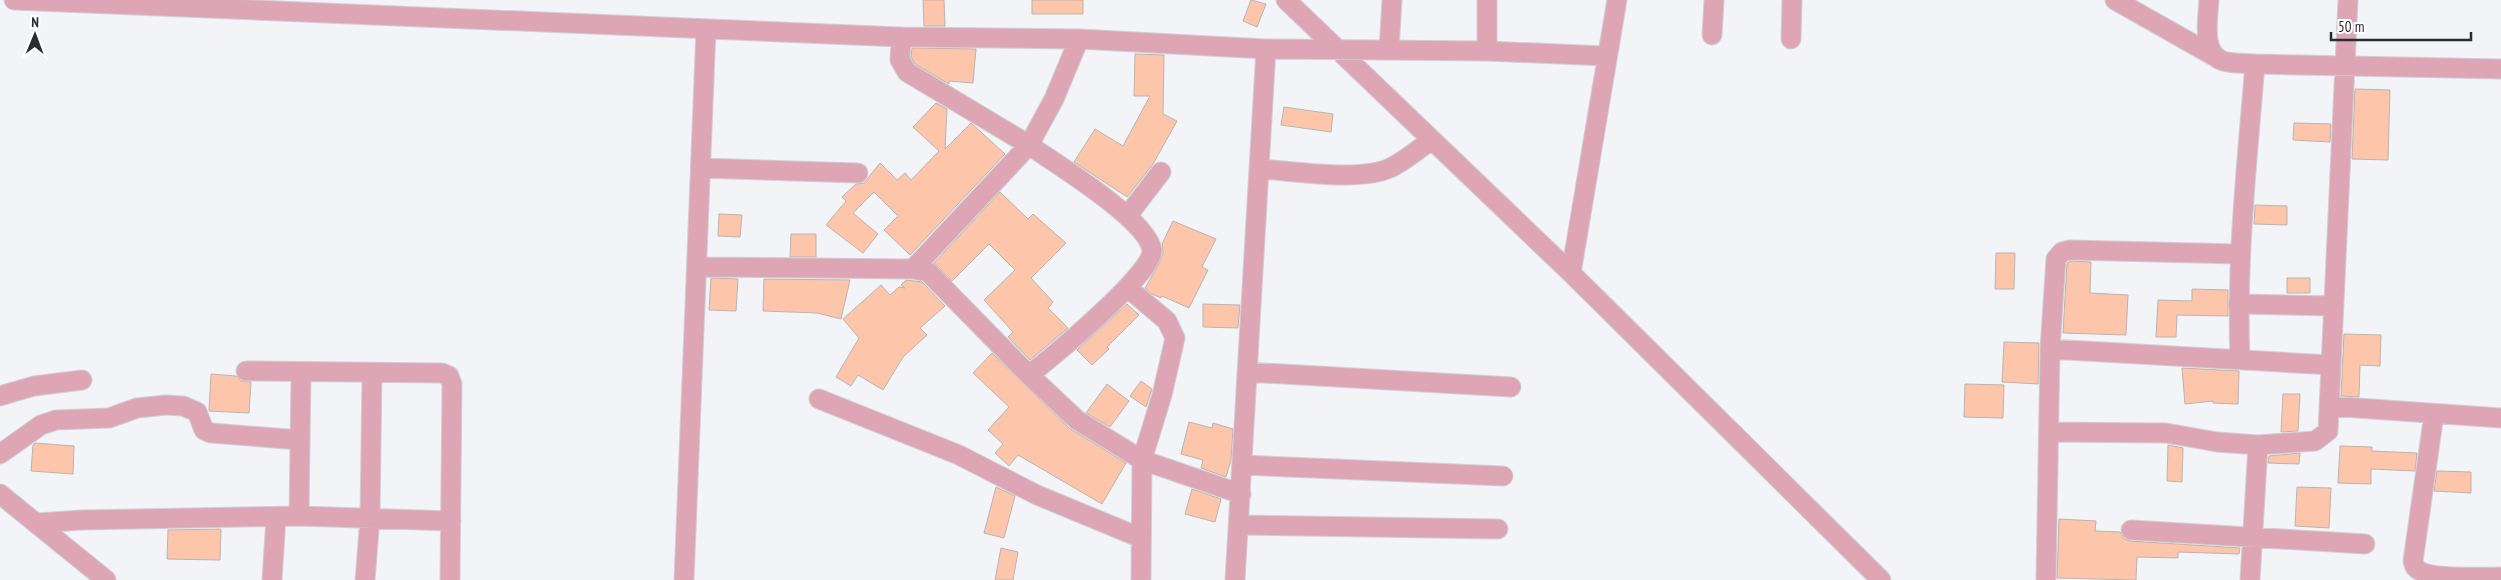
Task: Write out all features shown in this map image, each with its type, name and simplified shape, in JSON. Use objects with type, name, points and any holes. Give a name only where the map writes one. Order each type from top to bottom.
[{"type":"street","points":[[14,0],[901,37],[1078,38],[1266,49],[1487,51],[1606,56]]},
{"type":"street","points":[[1286,0],[1571,273],[1881,580]]},
{"type":"street","points":[[1389,49],[1392,0]]},
{"type":"street","points":[[1487,0],[1487,51]]},
{"type":"street","points":[[1571,273],[1606,56],[1617,0]]},
{"type":"street","points":[[1712,35],[1714,0]]},
{"type":"street","points":[[1791,39],[1792,0]]},
{"type":"street","points":[[2116,0],[2135,5],[2223,61],[2346,67],[2501,68]]},
{"type":"street","points":[[2208,0],[2207,30],[2210,48],[2214,56]]},
{"type":"street","points":[[2048,432],[2166,433],[2217,442],[2258,445],[2315,441],[2328,431],[2332,306],[2346,67],[2348,0]]},
{"type":"street","points":[[684,580],[706,29]]},
{"type":"street","points":[[901,37],[900,60],[907,72],[1029,145],[1128,215],[1144,234],[1152,249],[1148,264],[1128,288],[1054,356],[1029,375]]},
{"type":"street","points":[[913,269],[1029,145],[1054,99],[1078,38]]},
{"type":"street","points":[[1234,580],[1243,465],[1266,49]]},
{"type":"street","points":[[2240,360],[2239,254],[2255,64]]},
{"type":"street","points":[[1259,169],[1354,175],[1375,173],[1390,168],[1432,140]]},
{"type":"street","points":[[700,168],[858,173]]},
{"type":"street","points":[[1128,215],[1161,172]]},
{"type":"street","points":[[2046,580],[2050,349],[2056,259],[2062,252],[2239,254]]},
{"type":"street","points":[[697,268],[922,270],[935,277],[1029,375],[1077,420],[1142,460],[1241,494]]},
{"type":"street","points":[[1128,288],[1167,321],[1175,338],[1162,395],[1142,460],[1140,580]]},
{"type":"street","points":[[2238,304],[2332,306]]},
{"type":"street","points":[[2050,349],[2331,365]]},
{"type":"street","points":[[246,371],[442,373],[449,376],[452,384],[450,580]]},
{"type":"street","points":[[1247,372],[1511,387]]},
{"type":"street","points":[[299,516],[301,373]]},
{"type":"street","points":[[365,580],[370,518],[372,373]]},
{"type":"street","points":[[0,396],[34,386],[82,380]]},
{"type":"street","points":[[819,399],[959,455],[1037,495],[1141,538]]},
{"type":"street","points":[[0,454],[41,425],[56,420],[109,418],[136,408],[166,405],[183,406],[197,412],[204,430],[211,433],[300,440]]},
{"type":"street","points":[[2329,406],[2501,418]]},
{"type":"street","points":[[2434,414],[2413,561],[2415,568],[2423,573],[2435,576],[2501,577]]},
{"type":"street","points":[[2250,580],[2258,445]]},
{"type":"street","points":[[1243,465],[1503,476]]},
{"type":"street","points":[[0,494],[106,580]]},
{"type":"street","points":[[37,523],[82,520],[276,518],[299,516],[451,522]]},
{"type":"street","points":[[272,580],[276,518]]},
{"type":"street","points":[[1239,525],[1498,529]]},
{"type":"street","points":[[2131,530],[2365,544]]},
{"type":"building","points":[[923,0],[944,0],[945,26],[924,26]]},
{"type":"building","points":[[1032,0],[1083,0],[1083,14],[1032,14]]},
{"type":"building","points":[[1251,0],[1266,4],[1257,27],[1243,21]]},
{"type":"building","points":[[912,48],[976,49],[973,83],[949,81],[949,84],[915,64],[911,57]]},
{"type":"building","points":[[1135,54],[1164,55],[1163,114],[1177,121],[1153,164],[1127,197],[1074,162],[1095,129],[1123,146],[1150,96],[1134,96]]},
{"type":"building","points":[[2355,89],[2390,90],[2388,160],[2352,159]]},
{"type":"building","points":[[936,103],[947,109],[945,149],[971,123],[1005,154],[910,255],[884,230],[898,216],[874,192],[853,213],[878,234],[863,253],[826,225],[846,201],[842,197],[856,184],[864,183],[880,163],[897,180],[905,173],[911,180],[939,151],[913,127]]},
{"type":"building","points":[[1284,107],[1333,114],[1331,132],[1281,125]]},
{"type":"building","points":[[2294,123],[2331,124],[2330,142],[2293,140]]},
{"type":"building","points":[[1000,192],[1028,219],[1033,214],[1066,243],[1031,278],[1053,302],[1048,308],[1068,328],[1030,360],[1008,337],[1013,332],[984,300],[1015,270],[989,244],[952,281],[934,263]]},
{"type":"building","points":[[2255,205],[2287,206],[2287,225],[2254,224]]},
{"type":"building","points":[[719,214],[742,215],[740,237],[718,236]]},
{"type":"building","points":[[1173,221],[1216,239],[1202,267],[1208,270],[1189,308],[1162,296],[1161,298],[1152,294],[1145,288],[1159,264],[1163,253],[1162,244]]},
{"type":"building","points":[[791,234],[816,234],[816,257],[790,257]]},
{"type":"building","points":[[1996,253],[2015,253],[2014,289],[1995,289]]},
{"type":"building","points":[[2071,261],[2091,262],[2090,293],[2128,295],[2126,335],[2063,333],[2067,263]]},
{"type":"building","points":[[711,278],[738,279],[736,311],[709,310]]},
{"type":"building","points":[[2287,278],[2310,278],[2310,293],[2287,293]]},
{"type":"building","points":[[764,279],[850,280],[841,319],[817,313],[763,311]]},
{"type":"building","points":[[906,280],[922,282],[945,306],[920,328],[927,335],[903,357],[883,390],[858,375],[851,386],[836,377],[859,338],[843,319],[881,285],[890,295],[899,287],[905,288],[901,285]]},
{"type":"building","points":[[2192,289],[2228,290],[2228,316],[2177,315],[2176,337],[2156,337],[2158,300],[2192,301]]},
{"type":"building","points":[[1127,304],[1139,315],[1092,365],[1077,350]]},
{"type":"building","points":[[1203,304],[1240,305],[1238,328],[1203,327]]},
{"type":"building","points":[[2344,334],[2381,335],[2380,366],[2360,365],[2359,397],[2341,396]]},
{"type":"building","points":[[2004,342],[2039,343],[2038,384],[2002,382]]},
{"type":"building","points":[[992,353],[1069,428],[1126,463],[1102,504],[1018,455],[1009,466],[995,453],[1003,444],[988,430],[1009,407],[973,373]]},
{"type":"building","points":[[2182,368],[2239,371],[2238,404],[2213,403],[2213,401],[2185,404]]},
{"type":"building","points":[[211,374],[236,376],[241,381],[251,382],[249,413],[209,411]]},
{"type":"building","points":[[1141,381],[1152,389],[1146,407],[1130,396]]},
{"type":"building","points":[[1107,384],[1129,401],[1110,427],[1086,413]]},
{"type":"building","points":[[1965,384],[2004,385],[2003,418],[1964,417]]},
{"type":"building","points":[[2283,394],[2300,394],[2298,431],[2281,432]]},
{"type":"building","points":[[1189,422],[1212,428],[1213,423],[1233,429],[1231,460],[1226,477],[1201,468],[1203,460],[1181,454]]},
{"type":"building","points":[[35,443],[74,446],[73,474],[31,471],[33,445]]},
{"type":"building","points":[[2168,445],[2183,448],[2182,482],[2167,481]]},
{"type":"building","points":[[2340,446],[2372,447],[2372,451],[2417,453],[2415,471],[2371,469],[2371,484],[2338,483]]},
{"type":"building","points":[[2300,453],[2299,464],[2268,463],[2269,456]]},
{"type":"building","points":[[2437,471],[2471,472],[2471,493],[2434,491]]},
{"type":"building","points":[[996,487],[1015,496],[1004,538],[984,533]]},
{"type":"building","points":[[2297,487],[2331,488],[2329,528],[2295,526]]},
{"type":"building","points":[[1192,489],[1221,499],[1215,522],[1185,514]]},
{"type":"building","points":[[2059,519],[2096,521],[2095,531],[2120,532],[2124,539],[2130,541],[2240,548],[2239,554],[2178,552],[2178,558],[2137,557],[2136,580],[2057,578]]},
{"type":"building","points":[[221,529],[220,560],[167,559],[168,530]]},
{"type":"building","points":[[1001,548],[1018,552],[1013,580],[995,580]]}]
